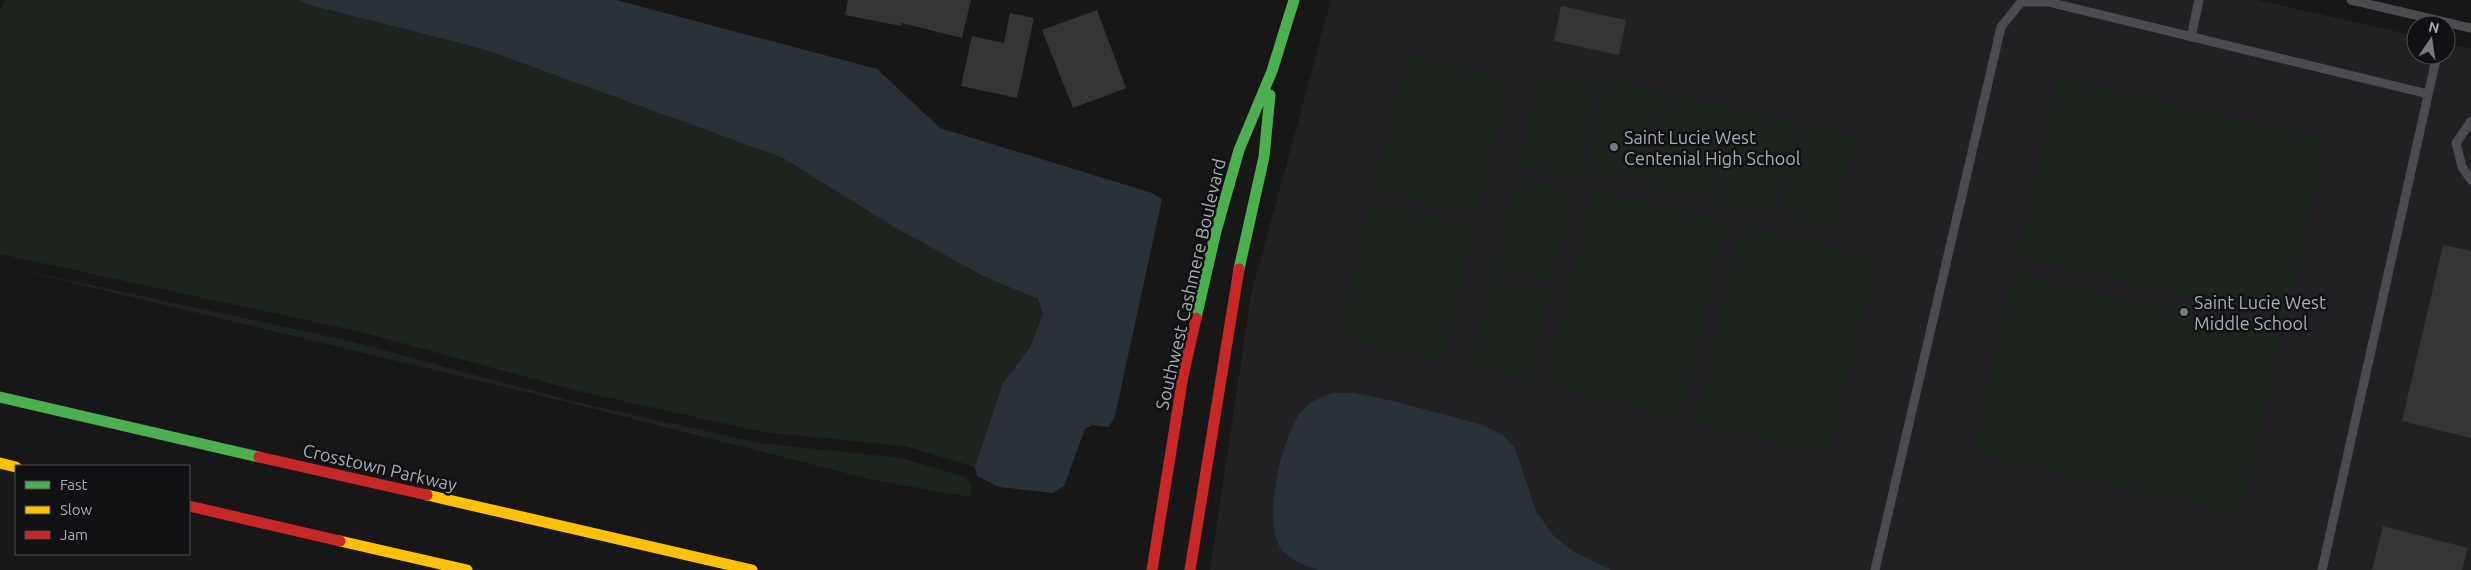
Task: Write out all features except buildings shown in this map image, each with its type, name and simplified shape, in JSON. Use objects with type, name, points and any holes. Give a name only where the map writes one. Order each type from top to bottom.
[{"type":"street","name":"Southwest Cashmere Boulevard","points":[[1152,570],[1183,376],[1216,231],[1240,150],[1272,71],[1294,0]]},
{"type":"street","name":"Southwest Cashmere Boulevard","points":[[1190,570],[1237,276],[1264,157],[1272,71]]},
{"type":"street","name":"Crosstown Parkway","points":[[0,397],[752,570]]},
{"type":"street","points":[[0,463],[15,466]]},
{"type":"street","points":[[190,506],[467,570]]},
{"type":"lane","points":[[2191,37],[2199,0]]},
{"type":"lane","points":[[2351,0],[2411,15]]},
{"type":"lane","points":[[1875,570],[2001,27],[2021,2],[2048,2],[2428,94]]},
{"type":"lane","points":[[2456,25],[2471,28]]},
{"type":"lane","points":[[2322,570],[2435,65]]},
{"type":"lane","points":[[2471,121],[2456,144],[2462,167],[2471,180]]},
{"type":"shaded area","points":[[5,0],[299,0],[310,5],[483,49],[783,158],[894,227],[983,276],[1038,299],[1043,314],[1030,347],[1003,383],[975,467],[904,446],[763,432],[574,390],[357,331],[0,254],[0,10]]},
{"type":"shaded area","points":[[299,0],[616,0],[877,69],[940,128],[1152,193],[1162,199],[1115,416],[1109,427],[1092,425],[1085,429],[1064,486],[1053,493],[999,487],[977,476],[975,467],[1003,383],[1030,347],[1043,314],[1038,299],[983,276],[894,227],[783,158],[483,49],[310,5]]},
{"type":"shaded area","points":[[1331,0],[2257,0],[2406,34],[2406,65],[2456,65],[2456,45],[2471,49],[2471,570],[1210,570],[1251,295]]},
{"type":"shaded area","points":[[1406,55],[1509,80],[1477,214],[1374,189]]},
{"type":"shaded area","points":[[1540,75],[1597,89],[1577,178],[1519,164]]},
{"type":"shaded area","points":[[2059,78],[2327,140],[2285,319],[2017,256]]},
{"type":"shaded area","points":[[1607,79],[1665,92],[1644,181],[1586,167]]},
{"type":"shaded area","points":[[1671,94],[1729,107],[1708,196],[1650,183]]},
{"type":"shaded area","points":[[1734,109],[1792,123],[1771,212],[1713,198]]},
{"type":"shaded area","points":[[1799,123],[1856,137],[1835,226],[1778,213]]},
{"type":"shaded area","points":[[1515,178],[1572,192],[1552,280],[1494,267]]},
{"type":"shaded area","points":[[1592,190],[1727,222],[1680,417],[1546,386]]},
{"type":"shaded area","points":[[1371,202],[1474,227],[1442,361],[1339,337]]},
{"type":"shaded area","points":[[1742,226],[1876,258],[1829,454],[1695,422]]},
{"type":"shaded area","points":[[3,266],[354,342],[571,401],[760,443],[901,458],[966,477],[972,487],[970,497],[873,480],[571,403]]},
{"type":"shaded area","points":[[2014,273],[2282,336],[2240,514],[1972,452]]},
{"type":"shaded area","points":[[1492,278],[1550,291],[1529,380],[1471,367]]},
{"type":"shaded area","points":[[1333,393],[1354,393],[1393,401],[1483,425],[1503,435],[1515,448],[1536,511],[1552,534],[1572,551],[1611,570],[1319,570],[1294,560],[1282,550],[1276,538],[1273,521],[1276,481],[1287,441],[1300,413],[1315,401]]},
{"type":"traffic: fast","points":[[1196,318],[1216,231],[1239,150],[1272,71],[1294,0]]},
{"type":"traffic: fast","points":[[1239,269],[1264,157],[1270,95]]},
{"type":"traffic: fast","points":[[0,397],[259,457]]},
{"type":"traffic: slow","points":[[0,463],[15,467]]},
{"type":"traffic: slow","points":[[427,495],[752,570]]},
{"type":"traffic: slow","points":[[340,541],[467,570]]},
{"type":"traffic: jam","points":[[1190,570],[1239,269]]},
{"type":"traffic: jam","points":[[1152,570],[1183,376],[1196,318]]},
{"type":"traffic: jam","points":[[259,457],[427,495]]},
{"type":"traffic: jam","points":[[190,506],[340,541]]},
{"type":"place","name":"Saint Lucie West Centenial High School","points":[[1614,147]]},
{"type":"place","name":"Saint Lucie West Middle School","points":[[2184,312]]}]
